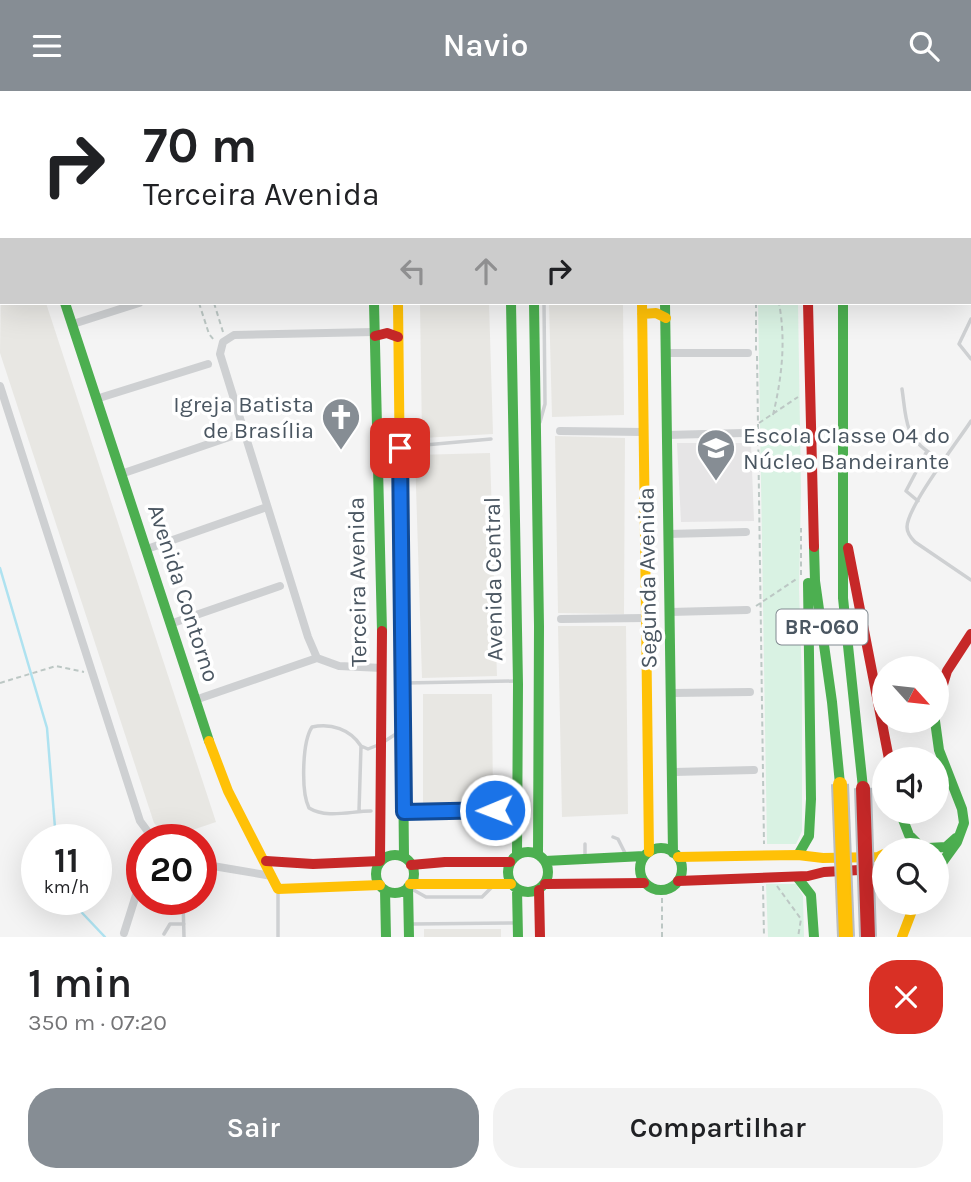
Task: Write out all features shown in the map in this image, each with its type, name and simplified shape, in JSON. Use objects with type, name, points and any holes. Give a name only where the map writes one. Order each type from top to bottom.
[{"type":"main road","name":"Avenida Contorno","points":[[66,305],[213,754],[228,791],[275,882]]},
{"type":"main road","name":"Avenida Central","points":[[511,305],[518,681],[518,810],[514,859]]},
{"type":"main road","name":"Avenida Central","points":[[534,305],[536,426],[542,526],[538,572],[542,858]]},
{"type":"main road","name":"BR-060","points":[[808,305],[815,581],[832,702],[840,785],[846,937]]},
{"type":"main road","name":"BR-060","points":[[843,305],[843,599],[863,788],[868,937]]},
{"type":"main road","points":[[642,308],[656,313],[666,310]]},
{"type":"main road","name":"Segunda Avenida","points":[[642,308],[647,854]]},
{"type":"main road","points":[[374,309],[389,319],[398,309]]},
{"type":"main road","name":"Terceira Avenida","points":[[374,309],[382,640],[380,861]]},
{"type":"main road","name":"Terceira Avenida","points":[[398,309],[402,729],[407,861]]},
{"type":"main road","name":"Segunda Avenida","points":[[666,310],[668,534],[676,855]]},
{"type":"main road","points":[[374,334],[387,333],[398,337]]},
{"type":"main road","points":[[812,490],[808,593],[811,799],[809,836],[795,864],[797,877],[811,895],[814,937]]},
{"type":"main road","points":[[841,521],[887,747]]},
{"type":"main road","points":[[517,581],[538,572]]},
{"type":"main road","points":[[517,581],[538,588]]},
{"type":"main road","points":[[646,587],[660,590],[670,587]]},
{"type":"main road","points":[[646,611],[670,610]]},
{"type":"main road","points":[[949,668],[971,633]]},
{"type":"main road","points":[[382,640],[402,639]]},
{"type":"main road","points":[[382,663],[395,656],[403,659]]},
{"type":"main road","points":[[937,733],[940,752],[967,814],[949,854]]},
{"type":"main road","points":[[949,844],[962,830]]},
{"type":"main road","points":[[518,930],[514,887],[508,870],[514,859],[524,852],[542,858],[585,852],[627,857],[647,854],[661,848],[676,855],[872,857]]},
{"type":"main road","points":[[644,883],[639,870],[647,854]]},
{"type":"main road","points":[[266,862],[313,864],[380,861],[387,856],[396,855],[407,861],[436,862],[514,859]]},
{"type":"main road","points":[[275,882],[383,888],[397,893],[409,886],[495,884],[514,887],[524,893],[542,887],[644,883],[655,890],[662,890],[678,881],[681,870],[676,855]]},
{"type":"main road","points":[[768,856],[775,865],[768,880]]},
{"type":"main road","points":[[540,937],[542,887],[548,877],[542,858]]},
{"type":"main road","points":[[380,861],[376,875],[383,888],[386,937]]},
{"type":"main road","points":[[407,861],[414,873],[409,886],[409,931]]},
{"type":"main road","points":[[678,881],[768,880],[872,869]]},
{"type":"main road","points":[[902,937],[910,915]]},
{"type":"street","points":[[73,324],[133,305]]},
{"type":"street","points":[[317,659],[220,354],[223,343],[234,335],[374,334]]},
{"type":"street","points":[[666,353],[748,353]]},
{"type":"street","points":[[96,399],[208,364]]},
{"type":"street","points":[[0,386],[142,824]]},
{"type":"street","points":[[560,432],[644,432]]},
{"type":"street","points":[[667,435],[743,433]]},
{"type":"street","points":[[121,474],[235,435]]},
{"type":"street","points":[[147,549],[267,507]]},
{"type":"street","points":[[668,534],[746,533]]},
{"type":"street","points":[[170,624],[280,586]]},
{"type":"street","points":[[670,610],[747,610]]},
{"type":"street","points":[[561,619],[646,611]]},
{"type":"street","points":[[195,700],[317,659],[339,666],[382,663]]},
{"type":"street","points":[[672,693],[750,692]]},
{"type":"street","points":[[674,772],[754,770]]},
{"type":"street","points":[[217,868],[275,882]]},
{"type":"street","points":[[124,933],[130,915]]},
{"type":"lane","points":[[971,157],[971,169]]},
{"type":"lane","points":[[536,426],[541,421],[545,404],[544,305]]},
{"type":"lane","points":[[971,319],[959,344],[971,359]]},
{"type":"lane","points":[[902,389],[910,435],[944,462]]},
{"type":"lane","points":[[971,421],[918,501],[907,528],[915,542],[971,580]]},
{"type":"lane","points":[[400,448],[491,439]]},
{"type":"lane","points":[[918,501],[906,491],[927,451]]},
{"type":"lane","points":[[403,683],[518,681]]},
{"type":"lane","points":[[371,811],[323,813],[309,808],[306,801],[305,754],[309,731],[315,726],[348,731],[361,746],[368,749],[381,744],[402,729]]},
{"type":"lane","points":[[359,811],[361,746]]},
{"type":"lane","points":[[404,812],[518,810]]},
{"type":"lane","points":[[613,837],[618,839],[627,857]]},
{"type":"lane","points":[[275,882],[278,937]]},
{"type":"lane","points":[[184,915],[184,937]]},
{"type":"lane","points":[[164,934],[170,924],[184,924]]},
{"type":"lane","points":[[409,931],[518,930]]},
{"type":"path","points":[[200,305],[209,334],[223,343]]},
{"type":"path","points":[[214,305],[223,343]]},
{"type":"path","points":[[756,305],[760,604],[768,856]]},
{"type":"path","points":[[773,415],[783,350],[779,305]]},
{"type":"path","points":[[758,424],[802,395]]},
{"type":"path","points":[[743,433],[802,433]]},
{"type":"path","points":[[760,604],[801,576]]},
{"type":"path","points":[[0,683],[56,666],[92,674]]},
{"type":"path","points":[[764,937],[768,880]]},
{"type":"path","points":[[768,880],[801,919],[798,937]]},
{"type":"path","points":[[662,890],[662,937]]},
{"type":"shaded area","points":[[1,305],[47,305],[216,822],[154,823],[0,353]]},
{"type":"shaded area","points":[[420,305],[489,305],[493,434],[422,438]]},
{"type":"shaded area","points":[[549,305],[623,305],[624,415],[552,417]]},
{"type":"shaded area","points":[[555,436],[625,438],[624,614],[558,613]]},
{"type":"shaded area","name":"Escola Classe 04 do Núcleo Bandeirante","points":[[677,443],[751,443],[754,521],[681,522]]},
{"type":"shaded area","points":[[490,453],[497,676],[422,678],[415,455]]},
{"type":"shaded area","points":[[558,626],[626,626],[628,814],[562,817]]},
{"type":"shaded area","points":[[423,694],[492,694],[493,806],[423,807]]},
{"type":"shaded area","points":[[424,929],[501,929],[501,937],[424,937]]},
{"type":"green space","points":[[758,305],[798,305],[802,831],[796,844],[767,844]]},
{"type":"green space","points":[[766,884],[796,884],[803,896],[804,937],[768,937]]},
{"type":"waterway","points":[[0,568],[47,728],[55,824]]},
{"type":"waterway","points":[[84,915],[105,937]]},
{"type":"traffic: fast","points":[[66,305],[209,741]]},
{"type":"traffic: fast","points":[[374,305],[382,631]]},
{"type":"traffic: fast","points":[[511,305],[518,684],[517,855]]},
{"type":"traffic: fast","points":[[534,305],[539,626],[538,854]]},
{"type":"traffic: fast","points":[[665,305],[673,853]]},
{"type":"traffic: fast","points":[[843,305],[843,598],[863,788]]},
{"type":"traffic: fast","points":[[814,547],[815,581],[840,784]]},
{"type":"traffic: fast","points":[[401,569],[404,857]]},
{"type":"traffic: fast","points":[[798,855],[809,836],[811,799],[808,583]]},
{"type":"traffic: fast","points":[[937,733],[939,750],[962,809],[964,823],[957,842],[949,853]]},
{"type":"traffic: fast","points":[[905,824],[912,838]]},
{"type":"traffic: fast","points":[[949,844],[956,838]]},
{"type":"traffic: fast","points":[[661,848],[676,854],[682,869],[676,884],[661,890],[646,884],[640,869],[646,854],[661,848]]},
{"type":"traffic: fast","points":[[528,852],[536,853],[542,858],[547,864],[548,872],[547,880],[542,886],[536,891],[528,892],[520,891],[514,886],[509,880],[508,872],[509,864],[514,858],[520,853],[528,852]]},
{"type":"traffic: fast","points":[[395,855],[408,861],[414,874],[408,887],[395,893],[382,887],[376,874],[382,861],[395,855]]},
{"type":"traffic: fast","points":[[545,861],[644,856]]},
{"type":"traffic: fast","points":[[797,877],[811,895],[814,937]]},
{"type":"traffic: fast","points":[[408,887],[409,937]]},
{"type":"traffic: fast","points":[[385,890],[386,937]]},
{"type":"traffic: fast","points":[[517,890],[518,937]]},
{"type":"traffic: slow","points":[[398,305],[401,569]]},
{"type":"traffic: slow","points":[[642,305],[649,852]]},
{"type":"traffic: slow","points":[[642,314],[656,313],[666,318]]},
{"type":"traffic: slow","points":[[209,741],[228,791],[278,889],[380,885]]},
{"type":"traffic: slow","points":[[840,784],[846,937]]},
{"type":"traffic: slow","points":[[678,857],[872,857]]},
{"type":"traffic: slow","points":[[410,884],[511,884]]},
{"type":"traffic: slow","points":[[902,937],[910,915]]},
{"type":"traffic: jam","points":[[808,305],[814,547]]},
{"type":"traffic: jam","points":[[375,336],[387,333],[398,337]]},
{"type":"traffic: jam","points":[[848,548],[887,747]]},
{"type":"traffic: jam","points":[[266,861],[313,864],[380,861],[382,631]]},
{"type":"traffic: jam","points":[[949,668],[971,634]]},
{"type":"traffic: jam","points":[[863,788],[868,937]]},
{"type":"traffic: jam","points":[[411,865],[510,862]]},
{"type":"traffic: jam","points":[[678,881],[808,876],[824,872],[872,869]]},
{"type":"traffic: jam","points":[[545,884],[644,883]]},
{"type":"traffic: jam","points":[[539,890],[540,937]]},
{"type":"place","name":"Igreja Batista de Brasília","points":[[341,451]]},
{"type":"place","name":"Escola Classe 04 do Núcleo Bandeirante","points":[[716,482]]},
{"type":"route","points":[[400,448],[404,812],[495,810]]}]
